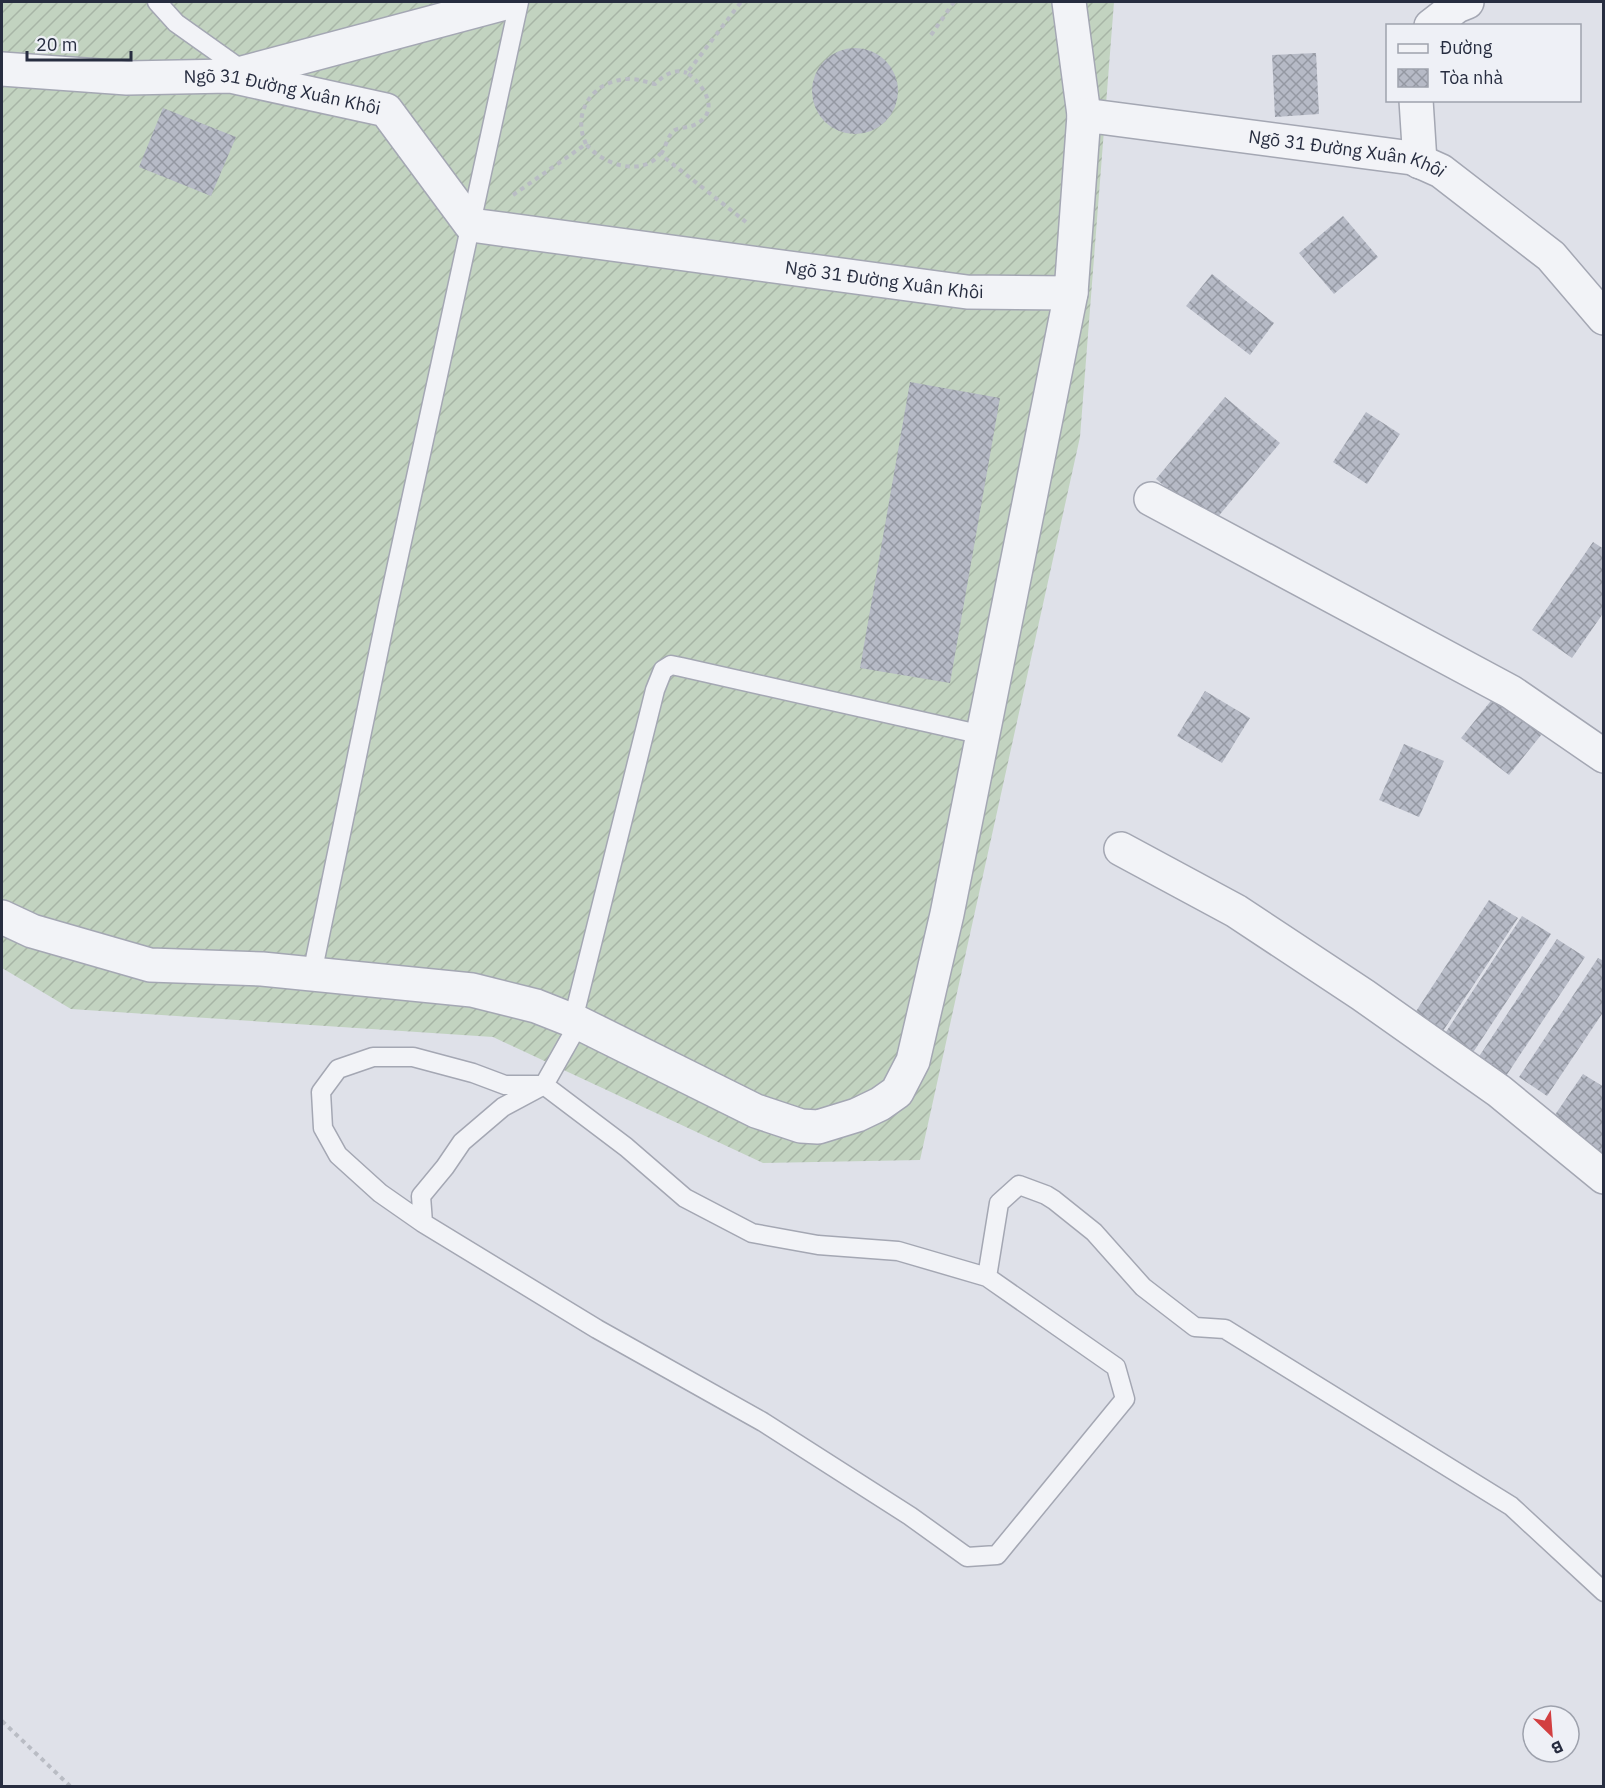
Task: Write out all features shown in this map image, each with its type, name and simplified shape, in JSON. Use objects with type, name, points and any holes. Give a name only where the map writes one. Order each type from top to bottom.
[{"type":"street","points":[[238,74],[508,2]]},
{"type":"street","points":[[2,916],[32,931],[150,965],[262,969],[472,990],[536,1006],[576,1022],[756,1111],[801,1126],[818,1127],[857,1115],[880,1104],[897,1092],[913,1061],[947,914],[1071,292],[1084,115],[1070,2]]},
{"type":"street","points":[[1434,24],[1456,6],[1467,2]]},
{"type":"street","name":"Ngõ 31 Đường Xuân Khôi","points":[[2,69],[127,78],[238,74],[386,110],[471,225],[967,292],[1071,292]]},
{"type":"street","points":[[1416,102],[1420,162]]},
{"type":"street","name":"Ngõ 31 Đường Xuân Khôi","points":[[1084,115],[1412,158],[1441,171],[1551,256],[1604,318]]},
{"type":"street","points":[[1151,499],[1511,692],[1604,756]]},
{"type":"street","points":[[1121,849],[1236,911],[1363,995],[1499,1091],[1604,1177]]},
{"type":"lane","points":[[157,2],[176,23],[238,74]]},
{"type":"lane","points":[[312,974],[388,606],[519,2]]},
{"type":"lane","points":[[423,1223],[421,1196],[462,1142],[503,1107],[544,1085],[576,1022],[655,690],[663,669],[671,665],[681,667],[983,735]]},
{"type":"lane","points":[[373,1057],[413,1057],[473,1073],[506,1085],[544,1085],[626,1147],[685,1198],[752,1233],[818,1245],[898,1251],[987,1277],[1116,1367],[1125,1399],[997,1555],[967,1557],[910,1516],[763,1422],[597,1329],[423,1223],[380,1193],[338,1155],[323,1128],[321,1092],[338,1069],[373,1057]]},
{"type":"lane","points":[[987,1277],[999,1203],[1019,1185],[1046,1195],[1094,1232],[1143,1287],[1195,1327],[1225,1329],[1511,1506],[1604,1592]]},
{"type":"path","points":[[687,73],[741,2]]},
{"type":"path","points":[[931,35],[954,2]]},
{"type":"path","points":[[677,70],[687,73],[694,77],[705,90],[708,107],[706,114],[694,126],[675,130],[657,158],[639,165],[612,164],[597,156],[586,144],[582,136],[582,117],[588,100],[595,91],[614,81],[634,79],[655,84],[670,72],[677,70]]},
{"type":"path","points":[[471,225],[586,144]]},
{"type":"path","points":[[660,154],[746,222]]},
{"type":"path","points":[[2,1721],[70,1786]]},
{"type":"green space","points":[[2,2],[1114,2],[1080,437],[920,1160],[763,1163],[493,1037],[71,1009],[2,968]]},
{"type":"building","points":[[855,48],[879,55],[891,67],[898,91],[891,115],[879,127],[855,134],[831,127],[819,115],[812,91],[819,67],[831,55]]},
{"type":"building","points":[[1316,53],[1319,114],[1275,117],[1272,55]]},
{"type":"building","points":[[163,108],[236,137],[211,196],[139,167]]},
{"type":"building","points":[[1343,216],[1378,257],[1334,294],[1299,253]]},
{"type":"building","points":[[1212,274],[1274,323],[1250,355],[1186,306]]},
{"type":"building","points":[[910,382],[1000,398],[950,683],[860,668]]},
{"type":"building","points":[[1225,397],[1280,443],[1211,525],[1156,479]]},
{"type":"building","points":[[1366,412],[1400,434],[1367,484],[1333,462]]},
{"type":"building","points":[[1593,542],[1604,549],[1604,612],[1572,658],[1532,630]]},
{"type":"building","points":[[1205,691],[1250,718],[1222,763],[1177,736]]},
{"type":"building","points":[[1498,692],[1546,729],[1509,775],[1461,738]]},
{"type":"building","points":[[1404,744],[1444,761],[1419,817],[1379,800]]},
{"type":"building","points":[[1489,900],[1518,918],[1439,1037],[1411,1019]]},
{"type":"building","points":[[1522,916],[1551,934],[1472,1054],[1444,1035]]},
{"type":"building","points":[[1557,939],[1585,957],[1506,1076],[1478,1058]]},
{"type":"building","points":[[1598,958],[1604,961],[1604,1011],[1547,1096],[1519,1077]]},
{"type":"building","points":[[1583,1074],[1604,1087],[1604,1164],[1548,1125]]}]
